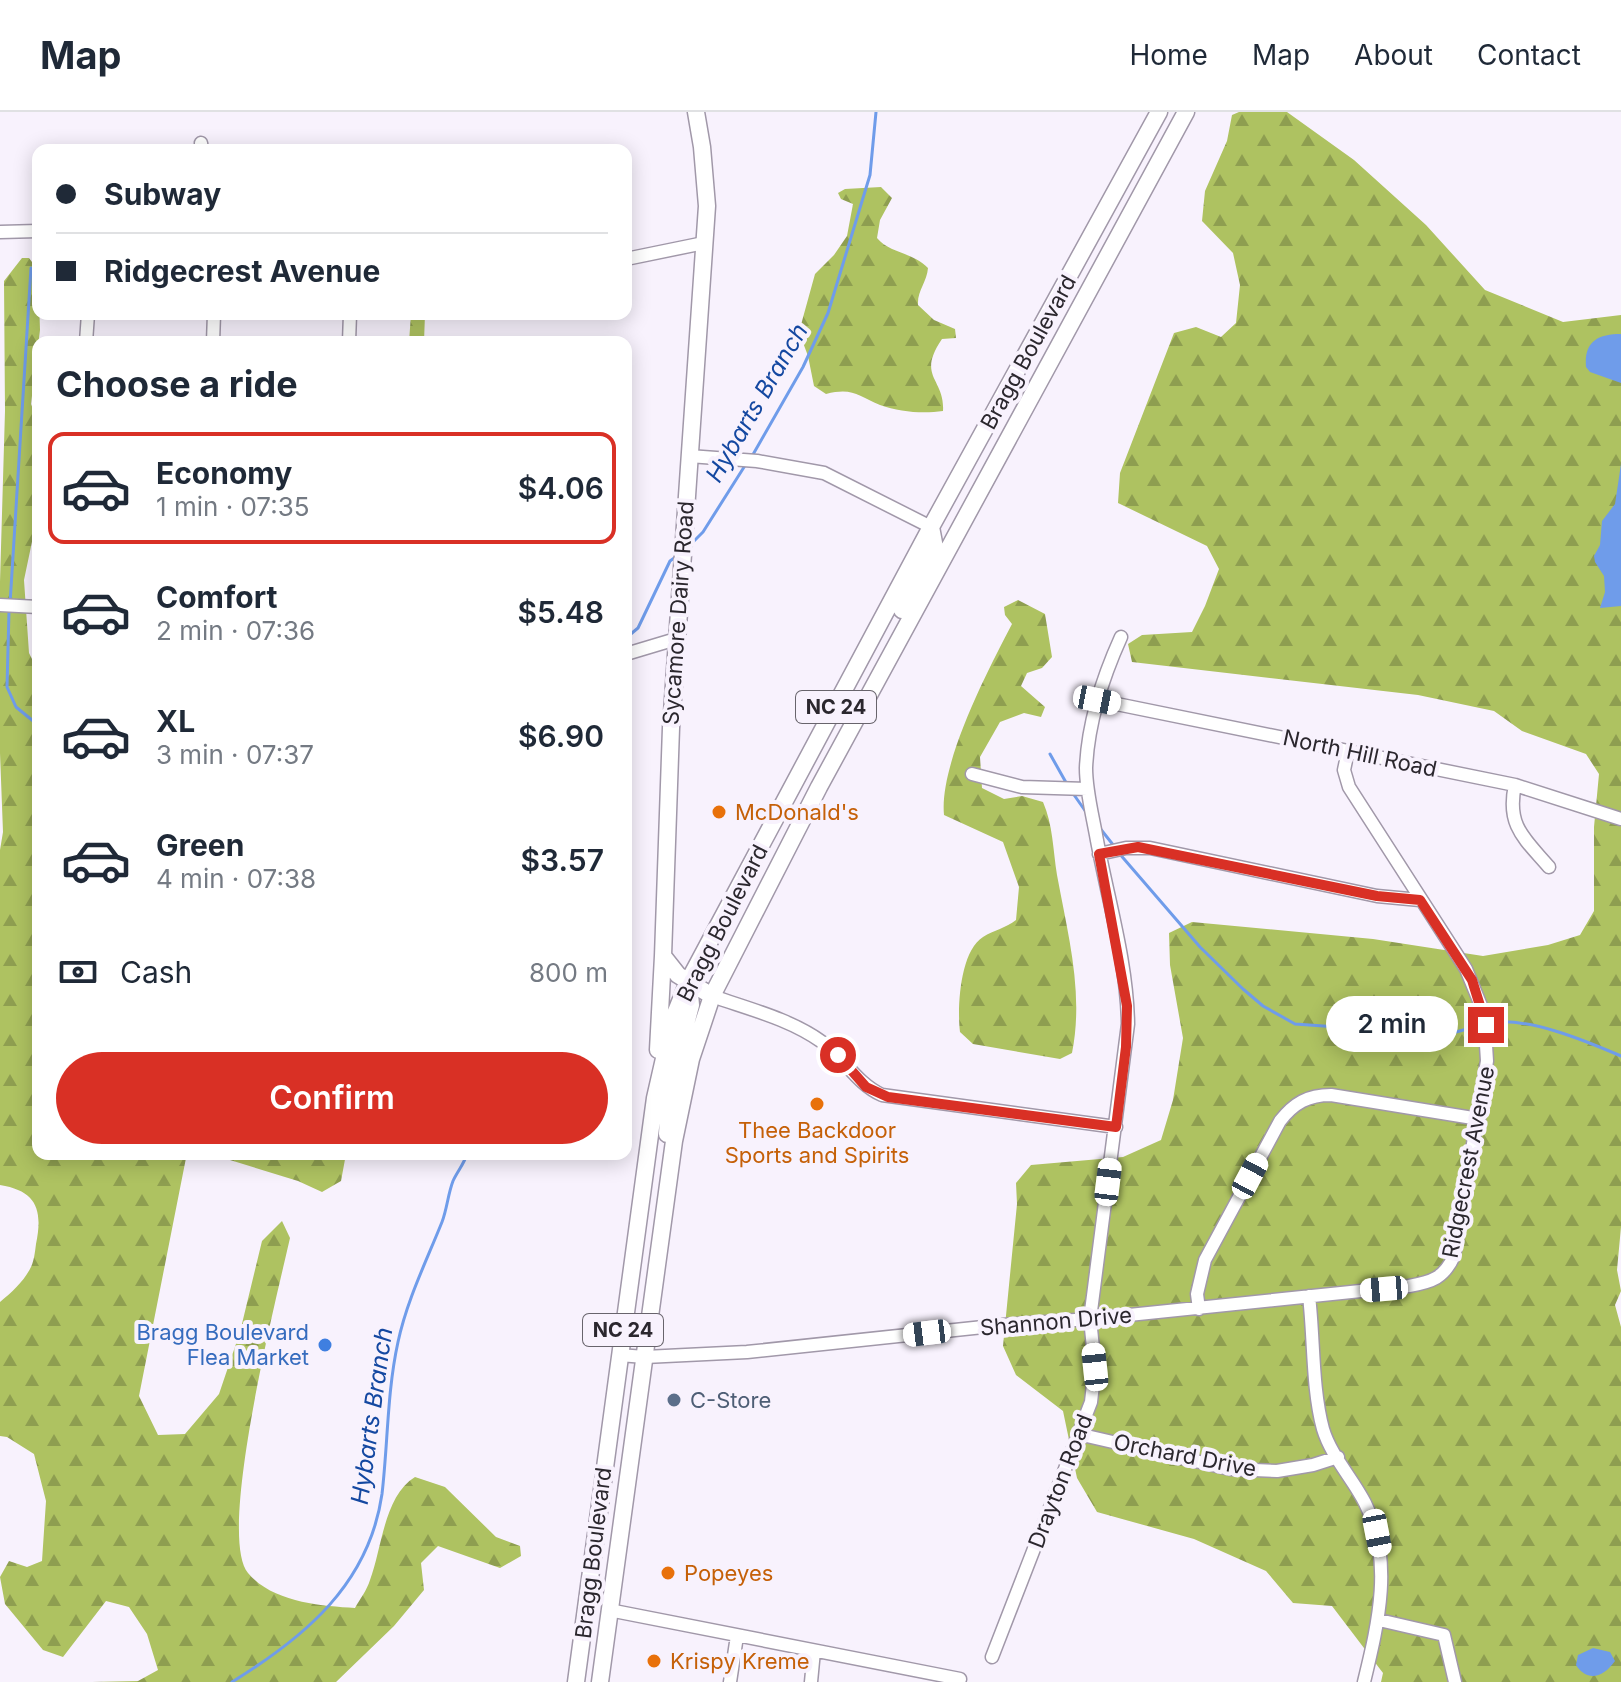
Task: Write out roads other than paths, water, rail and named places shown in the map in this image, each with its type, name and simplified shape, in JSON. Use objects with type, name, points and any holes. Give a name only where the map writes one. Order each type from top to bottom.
[{"type":"main road","name":"Sycamore Dairy Road","points":[[655,1098],[676,639],[704,243],[705,176],[696,112]]},
{"type":"main road","name":"Bragg Boulevard","points":[[576,1682],[655,1098],[673,1019],[688,982],[931,527],[1159,112]]},
{"type":"main road","name":"Bragg Boulevard","points":[[600,1682],[674,1141],[691,1059],[712,996],[999,452],[1186,112]]},
{"type":"main road","points":[[999,452],[993,441],[1042,345],[1042,325]]},
{"type":"main road","points":[[856,720],[855,700],[935,548],[931,527]]},
{"type":"main road","points":[[663,956],[671,968],[688,982],[712,996]]},
{"type":"main road","points":[[666,1196],[670,1085],[691,1005],[688,982]]},
{"type":"street","points":[[0,232],[32,231]]},
{"type":"street","points":[[632,258],[704,243]]},
{"type":"street","points":[[689,456],[757,461],[824,473],[931,527]]},
{"type":"street","points":[[0,605],[32,607]]},
{"type":"street","name":"Drayton Road","points":[[992,1657],[1091,1402],[1095,1378],[1090,1319],[1126,1047],[1127,1006],[1087,789],[1088,747],[1097,700],[1121,637]]},
{"type":"street","points":[[632,652],[676,639]]},
{"type":"street","name":"North Hill Road","points":[[1097,700],[1515,785],[1621,819]]},
{"type":"street","name":"Ridgecrest Avenue","points":[[1348,751],[1344,770],[1349,787],[1466,969],[1484,1013],[1487,1061],[1479,1119],[1454,1256],[1442,1276]]},
{"type":"street","points":[[972,774],[1022,787],[1087,789]]},
{"type":"street","points":[[1515,785],[1512,810],[1516,827],[1549,867]]},
{"type":"street","points":[[1099,854],[1126,848],[1150,848],[1377,896],[1420,900]]},
{"type":"street","points":[[712,996],[793,1025],[809,1034],[838,1055],[866,1087],[882,1095],[1116,1127]]},
{"type":"street","points":[[1199,1309],[1197,1294],[1205,1260],[1280,1121],[1297,1104],[1307,1098],[1331,1095],[1479,1119]]},
{"type":"street","name":"Shannon Drive","points":[[619,1355],[645,1357],[747,1352],[1002,1325],[1199,1309],[1409,1286],[1431,1282],[1442,1276]]},
{"type":"street","points":[[1309,1296],[1322,1426],[1366,1505],[1377,1533],[1381,1568],[1379,1620],[1364,1682]]},
{"type":"street","name":"Orchard Drive","points":[[1078,1434],[1230,1469],[1277,1471],[1338,1457]]},
{"type":"street","points":[[609,1610],[814,1651],[928,1678],[960,1679]]},
{"type":"street","points":[[1379,1620],[1444,1635],[1455,1682]]},
{"type":"street","points":[[730,1682],[737,1636]]},
{"type":"street","points":[[811,1682],[814,1651]]},
{"type":"water","points":[[1621,334],[1621,383],[1590,372],[1586,367],[1586,358],[1594,341]]},
{"type":"water","points":[[1621,464],[1621,606],[1600,608],[1605,592],[1604,576],[1594,556],[1600,545],[1602,521],[1615,504]]},
{"type":"water","points":[[1593,1648],[1610,1652],[1615,1661],[1600,1674],[1590,1676],[1576,1665],[1578,1655]]},
{"type":"waterway","name":"Hybarts Branch","points":[[751,458],[803,367],[828,313],[870,175],[876,112]]},
{"type":"waterway","points":[[10,604],[31,268]]},
{"type":"waterway","name":"Hybarts Branch","points":[[689,546],[703,532],[746,464]]},
{"type":"waterway","name":"Hybarts Branch","points":[[632,633],[638,628],[670,561],[677,556]]},
{"type":"waterway","points":[[9,611],[7,687],[16,707],[32,720]]},
{"type":"waterway","points":[[1050,754],[1068,786]]},
{"type":"waterway","points":[[1072,792],[1086,812]]},
{"type":"waterway","points":[[1099,827],[1114,846]]},
{"type":"waterway","points":[[1118,852],[1200,947],[1243,989],[1263,1006],[1295,1024],[1422,1033],[1456,1032],[1482,1025]]},
{"type":"waterway","points":[[1489,1023],[1538,1026],[1621,1056]]},
{"type":"waterway","name":"Hybarts Branch","points":[[232,1682],[284,1646],[330,1605],[363,1555],[375,1526],[382,1494],[394,1361],[402,1326],[442,1222],[453,1181],[464,1160]]},
{"type":"place","name":"McDonald's","points":[[719,812]]},
{"type":"place","name":"Thee Backdoor Sports and Spirits","points":[[817,1104]]},
{"type":"place","name":"Bragg Boulevard Flea Market","points":[[325,1345]]},
{"type":"place","name":"C-Store","points":[[674,1400]]},
{"type":"place","name":"Popeyes","points":[[668,1573]]},
{"type":"place","name":"Krispy Kreme","points":[[654,1661]]}]
